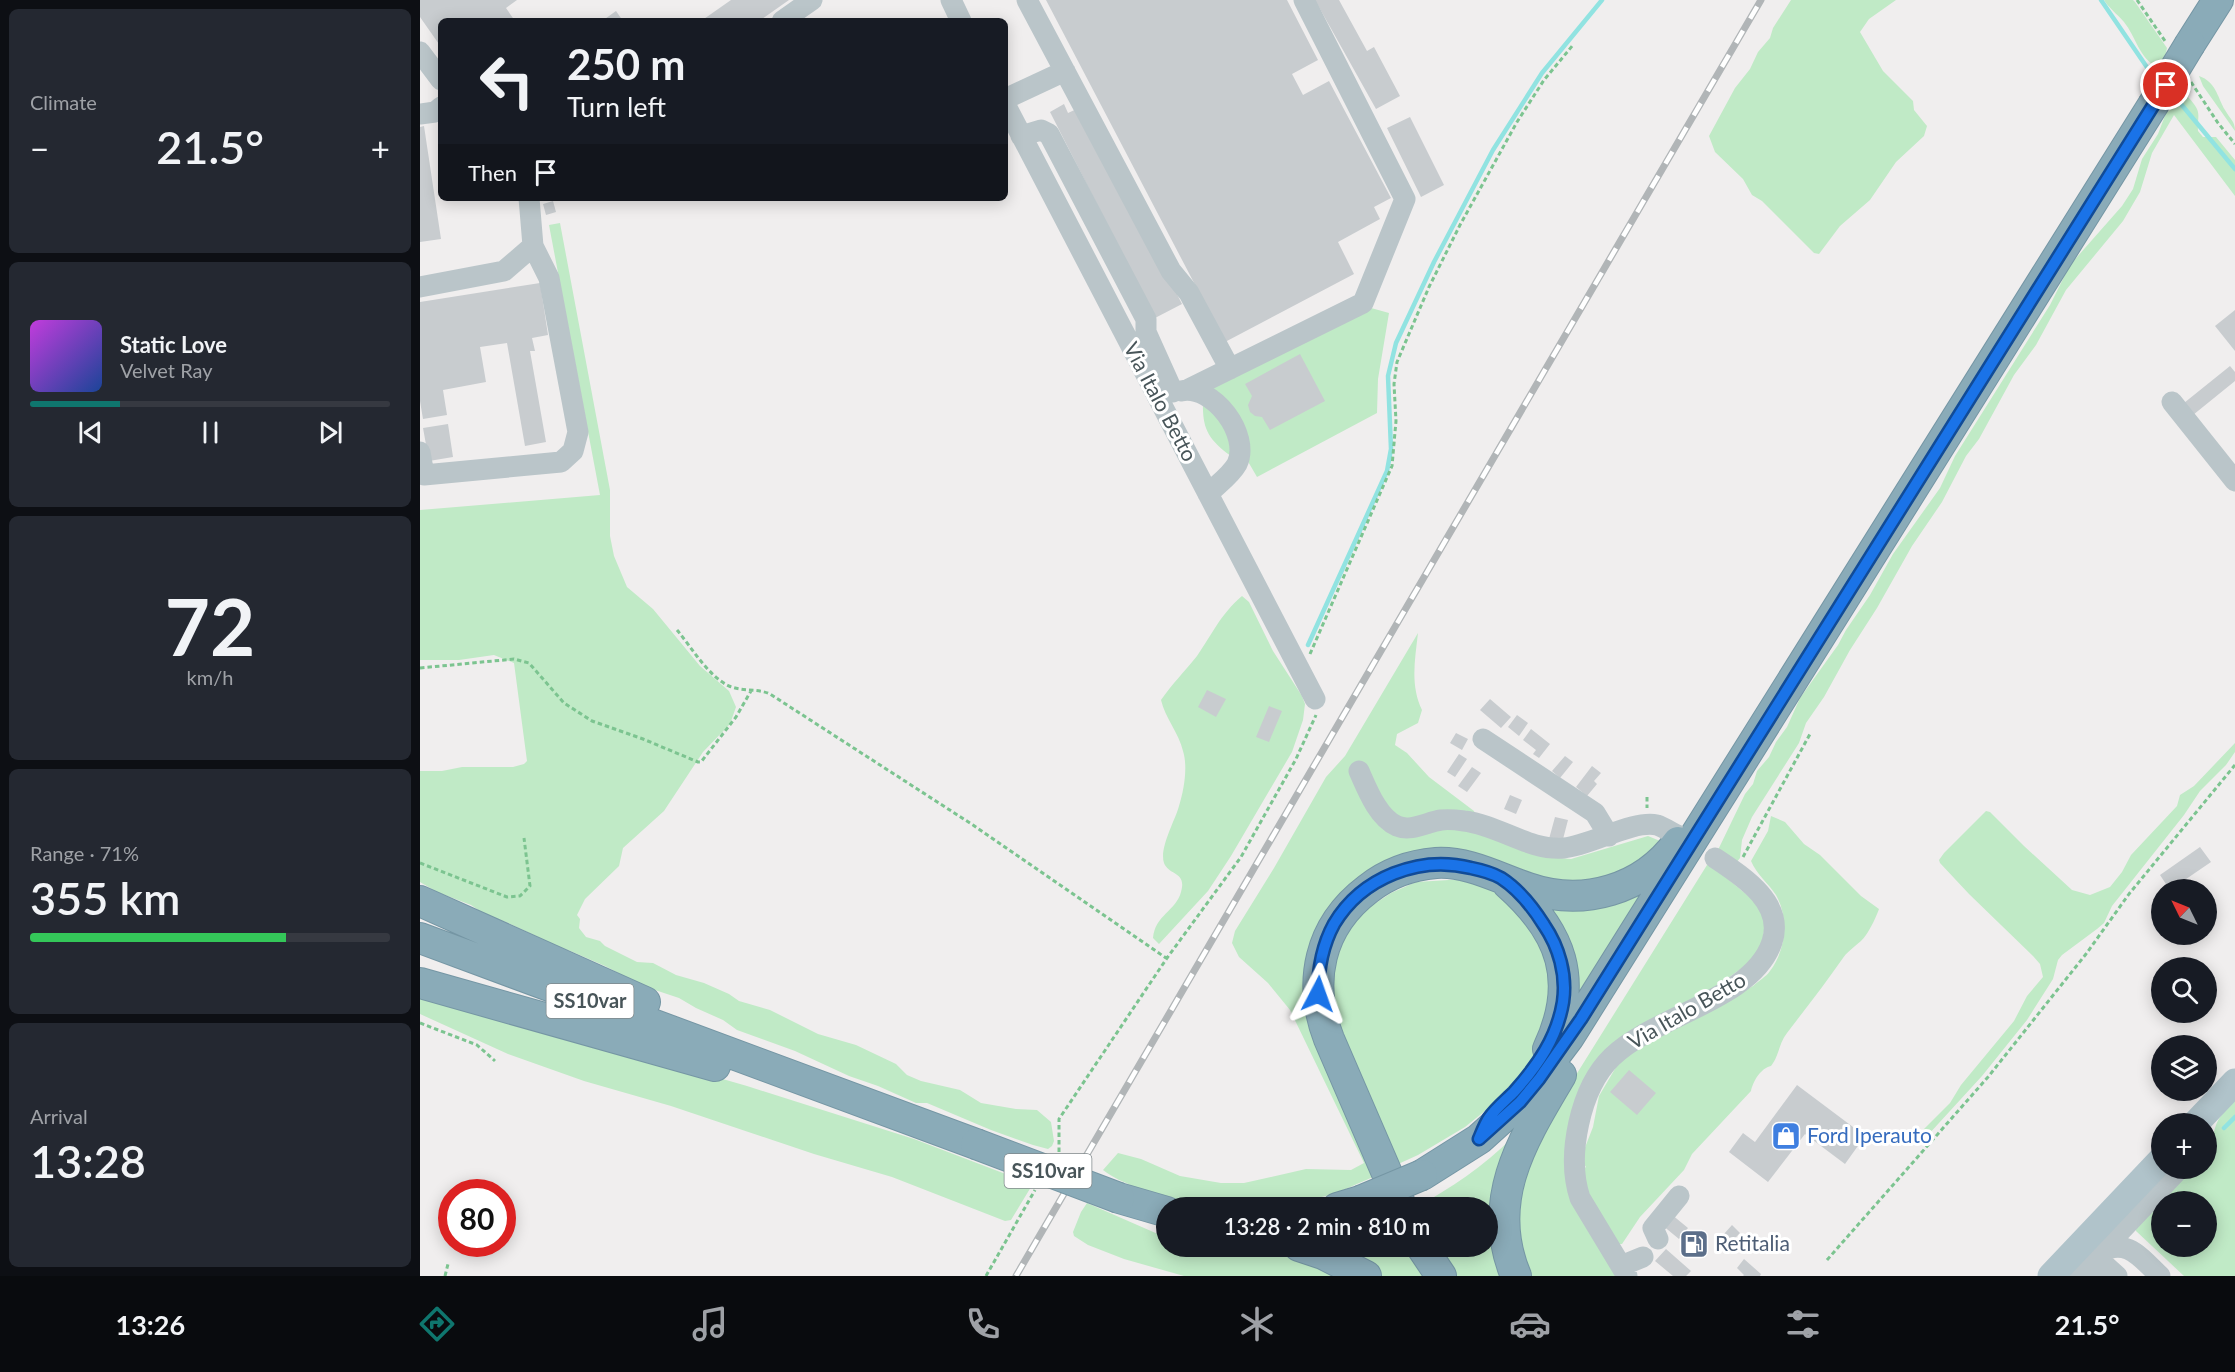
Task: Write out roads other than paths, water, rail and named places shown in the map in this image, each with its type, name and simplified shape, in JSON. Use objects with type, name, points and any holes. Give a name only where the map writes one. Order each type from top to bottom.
[{"type":"highway","points":[[1367,1197],[1422,1175],[1479,1139],[1520,1102],[1539,1079],[1592,1001],[2218,0]]},
{"type":"highway","points":[[1397,1197],[1324,1027],[1318,994],[1318,974],[1324,948],[1335,922],[1358,896],[1381,879],[1405,869],[1436,863],[1460,865],[1484,871],[1550,895],[1577,896],[1616,889],[1638,879],[1655,867],[1675,846],[1700,806],[1721,795]]},
{"type":"highway","points":[[1479,1139],[1489,1118],[1530,1074],[1546,1052],[1556,1032],[1565,982],[1559,953],[1551,935],[1529,905],[1502,879]]},
{"type":"highway","points":[[420,901],[741,1045],[760,1064],[742,1073],[420,983]]},
{"type":"highway","name":"SS10var","points":[[420,938],[1119,1198],[1156,1209]]},
{"type":"highway","points":[[1516,1276],[1506,1243],[1506,1194],[1510,1175],[1519,1149],[1532,1124],[1590,1027],[1592,1001]]},
{"type":"highway","points":[[1329,1257],[1366,1276]]},
{"type":"highway","points":[[1428,1257],[1441,1276]]},
{"type":"main road","points":[[2205,1113],[2235,1082]]},
{"type":"main road","points":[[2051,1276],[2151,1171]]},
{"type":"street","points":[[786,18],[812,0]]},
{"type":"street","points":[[951,0],[960,18]]},
{"type":"street","points":[[1027,0],[1171,271],[1189,293],[1230,369]]},
{"type":"street","points":[[1173,392],[1230,369],[1363,303],[1405,199],[1304,0]]},
{"type":"street","points":[[420,52],[438,76]]},
{"type":"street","points":[[1008,98],[1065,71]]},
{"type":"street","points":[[420,114],[438,110]]},
{"type":"street","name":"Via Italo Betto","points":[[1008,110],[1173,392],[1208,494],[1315,699]]},
{"type":"street","points":[[420,452],[424,475],[561,462],[573,452],[579,432],[549,278],[533,246],[529,201]]},
{"type":"street","points":[[420,287],[504,271],[533,246]]},
{"type":"street","points":[[1173,392],[1204,394],[1224,410],[1232,421],[1239,443],[1238,463],[1208,494]]},
{"type":"street","points":[[2172,402],[2235,481]]},
{"type":"street","points":[[1483,739],[1595,813],[1609,836]]},
{"type":"street","points":[[1359,771],[1378,807],[1390,822],[1399,827],[1409,828],[1444,820],[1479,823],[1534,845],[1562,848],[1579,846],[1641,826],[1657,825],[1677,835]]},
{"type":"street","name":"Via Italo Betto","points":[[1624,1271],[1580,1198],[1576,1187],[1574,1152],[1578,1128],[1600,1071],[1612,1058],[1642,1035],[1734,987],[1756,969],[1768,953],[1774,935],[1774,918],[1767,903],[1755,888],[1715,858]]},
{"type":"street","points":[[2095,1266],[2127,1224],[2170,1179]]},
{"type":"street","points":[[1658,1239],[1653,1228],[1679,1196]]},
{"type":"street","points":[[2127,1224],[2127,1235],[2136,1253],[2160,1276]]},
{"type":"street","points":[[2078,1276],[2095,1266],[2111,1247],[2117,1246],[2136,1253]]},
{"type":"street","points":[[1624,1271],[1643,1257]]},
{"type":"street","points":[[2095,1266],[2100,1270],[2107,1267],[2117,1276]]},
{"type":"waterway","points":[[1308,645],[1387,471],[1391,449],[1388,376],[1396,343],[1434,262],[1493,150],[1542,73],[1602,0]]},
{"type":"waterway","points":[[2101,0],[2155,79]]},
{"type":"waterway","points":[[2181,104],[2235,169]]},
{"type":"waterway","points":[[2224,1128],[2235,1117]]},
{"type":"railway","points":[[1016,1276],[1761,0]]},
{"type":"place","name":"Ford Iperauto","points":[[1786,1136]]},
{"type":"place","name":"Retitalia","points":[[1694,1244]]}]
